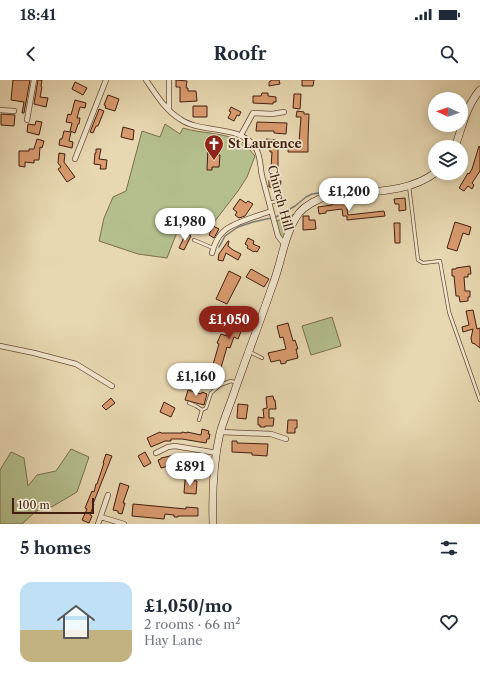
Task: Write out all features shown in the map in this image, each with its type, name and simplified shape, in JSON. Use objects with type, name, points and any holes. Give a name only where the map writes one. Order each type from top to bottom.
[{"type":"street","points":[[27,120],[34,80]]},
{"type":"street","points":[[75,159],[106,80]]},
{"type":"street","points":[[146,80],[169,110],[180,120],[191,125],[241,135],[253,113],[272,114],[284,112]]},
{"type":"street","points":[[169,80],[169,110]]},
{"type":"street","points":[[457,140],[467,111],[476,94],[480,90]]},
{"type":"street","points":[[0,110],[14,111]]},
{"type":"street","name":"Church Hill","points":[[241,135],[250,140],[256,149],[278,236],[285,245]]},
{"type":"street","points":[[213,524],[212,500],[220,432],[274,281],[289,233],[300,212],[315,200],[332,196],[399,188],[421,182],[428,178]]},
{"type":"street","points":[[212,250],[224,231],[238,223],[272,213]]},
{"type":"street","points":[[0,346],[76,364],[112,386]]},
{"type":"street","points":[[220,432],[271,434],[286,439]]},
{"type":"street","points":[[156,453],[168,447],[175,446],[217,453]]},
{"type":"street","points":[[98,524],[108,495]]},
{"type":"street","points":[[101,517],[124,524]]},
{"type":"lane","points":[[409,185],[418,260],[423,263],[440,260],[449,312],[480,400]]},
{"type":"lane","points":[[269,203],[286,199]]},
{"type":"lane","points":[[194,240],[212,250]]},
{"type":"lane","points":[[249,352],[262,358]]},
{"type":"lane","points":[[199,420],[202,410],[206,408],[211,393],[220,385],[231,381],[238,383]]},
{"type":"lane","points":[[189,404],[202,410]]},
{"type":"green space","points":[[165,124],[180,134],[183,128],[228,136],[242,142],[255,156],[247,177],[208,230],[182,219],[167,258],[138,254],[99,241],[104,218],[113,197],[126,191],[142,131],[160,137]]},
{"type":"green space","points":[[300,212],[285,245],[278,236],[274,222]]},
{"type":"green space","points":[[332,317],[341,346],[311,355],[302,326]]},
{"type":"green space","points":[[71,449],[89,457],[77,492],[48,509],[36,511],[22,524],[0,524],[0,470],[11,452],[24,458],[28,486],[37,475],[56,471]]},
{"type":"building","points":[[13,80],[30,80],[24,113],[22,113],[24,102],[11,100]]},
{"type":"building","points":[[38,80],[42,80],[40,97],[48,98],[46,107],[34,104]]},
{"type":"building","points":[[176,80],[187,81],[186,88],[188,88],[188,91],[196,91],[197,101],[180,102],[180,87],[176,87]]},
{"type":"building","points":[[271,80],[279,80],[280,84],[269,86],[269,82]]},
{"type":"building","points":[[302,80],[314,80],[313,86],[302,86]]},
{"type":"building","points":[[75,82],[87,88],[83,95],[72,89]]},
{"type":"building","points":[[262,93],[268,93],[268,96],[276,97],[276,102],[273,102],[273,104],[253,103],[253,96],[261,96]]},
{"type":"building","points":[[294,94],[301,94],[300,109],[293,108]]},
{"type":"building","points":[[108,95],[119,99],[115,111],[105,108],[106,106],[104,105]]},
{"type":"building","points":[[75,100],[86,103],[85,108],[80,107],[77,118],[80,118],[79,124],[75,133],[70,131],[72,123],[66,122],[68,114],[71,115]]},
{"type":"building","points":[[193,106],[207,106],[207,117],[193,117]]},
{"type":"building","points":[[231,107],[241,112],[239,116],[237,115],[234,121],[228,118],[231,112],[229,111]]},
{"type":"building","points":[[99,109],[104,111],[98,126],[96,126],[93,133],[90,132]]},
{"type":"building","points":[[297,111],[304,112],[304,114],[309,114],[308,152],[288,152],[288,142],[299,142],[301,117],[296,117]]},
{"type":"building","points":[[1,114],[15,115],[14,126],[1,125]]},
{"type":"building","points":[[36,121],[42,122],[39,135],[27,132],[28,124],[35,125]]},
{"type":"building","points":[[257,122],[287,123],[286,134],[274,133],[274,131],[256,131]]},
{"type":"building","points":[[123,127],[134,130],[133,140],[121,137]]},
{"type":"building","points":[[64,131],[71,132],[69,141],[73,142],[72,148],[59,145]]},
{"type":"building","points":[[37,139],[44,141],[42,148],[40,147],[39,160],[34,160],[34,163],[25,162],[25,167],[19,166],[19,151],[29,151],[29,149],[34,149]]},
{"type":"building","points":[[266,139],[276,140],[276,145],[278,146],[278,169],[271,168],[272,152],[270,152],[270,146],[266,145]]},
{"type":"building","points":[[479,146],[480,171],[472,183],[474,185],[472,189],[468,186],[464,191],[459,188],[464,180],[468,180],[468,173],[469,174]]},
{"type":"building","name":"St Laurence","points":[[208,147],[214,147],[213,155],[220,155],[219,167],[212,167],[212,170],[207,170]]},
{"type":"building","points":[[96,149],[101,149],[99,159],[107,160],[106,169],[100,169],[101,165],[94,164]]},
{"type":"building","points":[[59,153],[65,154],[64,162],[75,177],[67,182],[58,169],[61,167],[58,163]]},
{"type":"building","points":[[269,180],[281,181],[280,188],[269,187]]},
{"type":"building","points":[[405,198],[406,210],[399,211],[399,204],[395,204],[394,199]]},
{"type":"building","points":[[240,199],[246,203],[248,201],[253,204],[245,216],[239,218],[235,215],[237,212],[233,209]]},
{"type":"building","points":[[346,202],[348,215],[384,211],[385,216],[347,220],[347,216],[343,216],[342,209],[326,211],[326,213],[319,214],[318,207]]},
{"type":"building","points":[[303,216],[309,216],[309,220],[315,220],[316,229],[303,230]]},
{"type":"building","points":[[455,222],[471,227],[469,235],[463,233],[457,251],[447,248]]},
{"type":"building","points":[[394,223],[400,223],[400,243],[395,243]]},
{"type":"building","points":[[213,226],[219,229],[214,238],[209,235]]},
{"type":"building","points":[[186,233],[191,236],[184,250],[179,248]]},
{"type":"building","points":[[248,238],[254,241],[253,244],[260,247],[257,252],[247,248],[248,246],[245,244]]},
{"type":"building","points":[[228,241],[228,246],[241,254],[238,260],[226,253],[223,261],[218,260],[219,254]]},
{"type":"building","points":[[470,266],[471,274],[468,274],[468,277],[464,277],[465,291],[470,291],[470,297],[468,297],[468,301],[460,302],[459,296],[456,296],[452,269]]},
{"type":"building","points":[[251,269],[269,279],[264,287],[246,277]]},
{"type":"building","points":[[229,271],[241,277],[227,304],[216,299]]},
{"type":"building","points":[[473,310],[477,329],[480,328],[480,348],[472,343],[471,338],[473,329],[463,332],[462,327],[469,325],[466,311]]},
{"type":"building","points":[[239,312],[250,316],[247,325],[244,324],[238,339],[234,337],[230,348],[227,347],[220,371],[212,368],[219,344],[217,343],[221,334],[227,336],[233,324],[234,325]]},
{"type":"building","points":[[288,323],[293,341],[295,340],[298,349],[296,349],[298,358],[281,364],[280,360],[271,362],[268,353],[286,349],[283,337],[280,338],[277,326]]},
{"type":"building","points":[[188,390],[201,394],[202,392],[207,394],[204,405],[185,400]]},
{"type":"building","points":[[273,396],[276,409],[269,409],[269,418],[274,418],[273,426],[260,427],[260,425],[258,425],[258,417],[264,418],[263,409],[267,408],[266,397]]},
{"type":"building","points":[[111,398],[115,403],[106,410],[102,406]]},
{"type":"building","points":[[164,402],[175,408],[171,417],[160,412]]},
{"type":"building","points":[[238,404],[248,405],[246,419],[237,418]]},
{"type":"building","points":[[288,420],[297,420],[297,428],[295,428],[295,433],[287,433]]},
{"type":"building","points":[[202,429],[209,431],[208,434],[210,434],[206,443],[182,439],[171,439],[171,441],[165,441],[151,447],[147,438],[160,432],[187,432],[201,435]]},
{"type":"building","points":[[232,441],[237,441],[237,443],[268,444],[267,456],[252,455],[252,453],[232,452]]},
{"type":"building","points":[[145,452],[151,463],[144,467],[138,456]]},
{"type":"building","points":[[106,454],[112,456],[93,504],[90,515],[92,516],[89,523],[82,520],[92,491],[94,492],[97,484]]},
{"type":"building","points":[[182,454],[182,456],[202,459],[201,465],[203,465],[201,473],[194,472],[195,464],[173,460],[175,464],[161,468],[158,460]]},
{"type":"building","points":[[185,480],[197,481],[196,494],[184,493]]},
{"type":"building","points":[[120,483],[129,486],[123,503],[125,503],[122,514],[113,510]]},
{"type":"building","points":[[133,504],[186,509],[186,507],[198,508],[198,516],[174,517],[174,515],[165,514],[164,519],[132,516]]},
{"type":"waterway","points":[[219,247],[225,236],[238,227],[276,217],[295,206],[306,197],[319,193]]},
{"type":"place","name":"St Laurence","points":[[214,161]]}]
